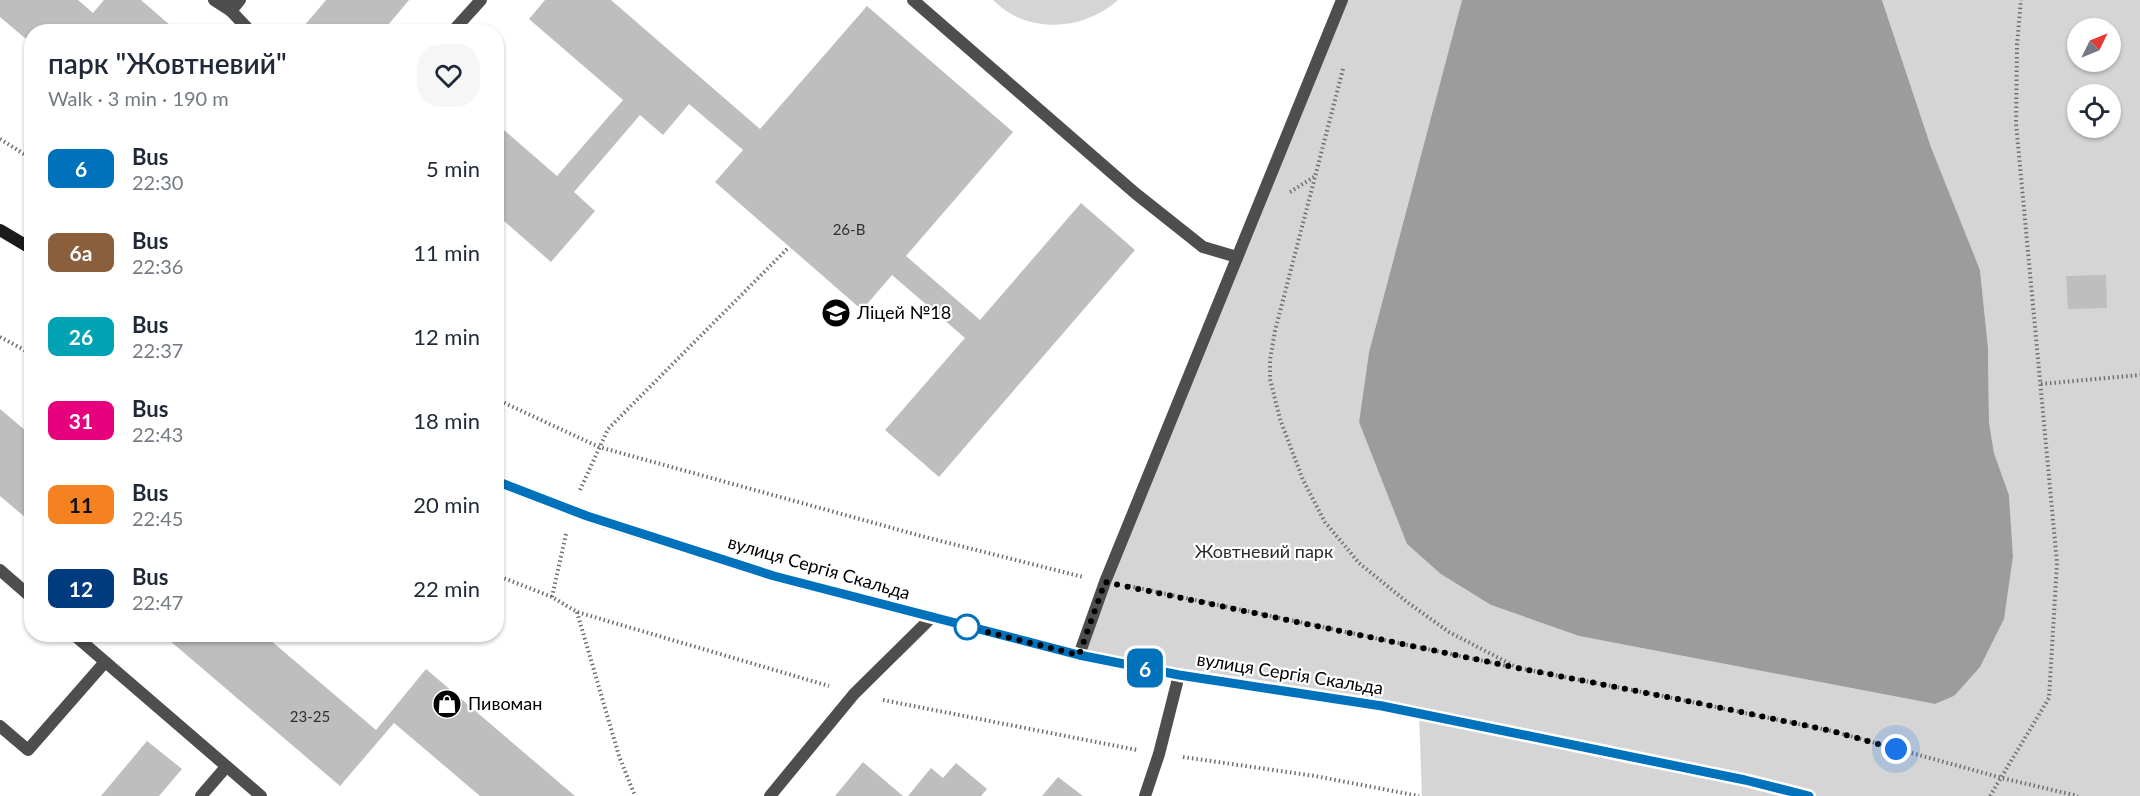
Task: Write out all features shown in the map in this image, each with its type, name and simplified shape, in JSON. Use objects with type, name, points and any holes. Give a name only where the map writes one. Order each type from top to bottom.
[{"type":"main road","points":[[0,230],[24,244]]},
{"type":"main road","name":"вулиця Сергія Скальда","points":[[504,484],[570,511],[774,576],[1079,655],[1179,675],[1382,706],[1745,780],[1809,796]]},
{"type":"street","points":[[214,0],[230,6],[245,24]]},
{"type":"street","points":[[230,6],[240,0]]},
{"type":"street","points":[[459,24],[481,0]]},
{"type":"street","points":[[913,0],[1135,193],[1203,247],[1237,257]]},
{"type":"street","points":[[1079,655],[1105,582],[1342,0]]},
{"type":"street","points":[[0,570],[24,591]]},
{"type":"street","points":[[770,796],[854,694],[931,618]]},
{"type":"street","points":[[82,642],[261,796]]},
{"type":"street","points":[[0,726],[28,750],[105,662]]},
{"type":"street","points":[[1145,796],[1159,754],[1179,675]]},
{"type":"street","points":[[201,796],[226,767]]},
{"type":"path","points":[[1990,796],[2049,699],[2057,563],[2016,123],[2021,0]]},
{"type":"path","points":[[1339,80],[1272,346],[1270,379],[1280,419],[1303,480],[1325,522],[1359,563],[1449,632],[1518,668]]},
{"type":"path","points":[[0,140],[24,154]]},
{"type":"path","points":[[552,597],[570,511],[608,429],[789,247]]},
{"type":"path","points":[[0,337],[24,350]]},
{"type":"path","points":[[2041,384],[2140,375]]},
{"type":"path","points":[[504,403],[599,447],[913,534],[1105,582],[1832,731],[2002,778],[2078,796]]},
{"type":"path","points":[[504,578],[552,597],[577,612],[854,694],[1159,754],[1315,776],[1419,796]]},
{"type":"path","points":[[577,612],[619,756],[635,796]]},
{"type":"green space","points":[[993,0],[1118,0],[1089,18],[1056,25],[1039,24],[1022,19]]},
{"type":"green space","name":"Жовтневий парк","points":[[1345,0],[1462,0],[1369,352],[1359,422],[1491,605],[1579,636],[1935,704],[1954,696],[2013,556],[2009,495],[1994,453],[1989,422],[1988,347],[1980,270],[1931,147],[1882,0],[2140,0],[2140,796],[1422,796],[1419,712],[1180,673],[1082,651]]},
{"type":"shaded area","points":[[1462,0],[1882,0],[1931,147],[1980,270],[1988,347],[1989,422],[1994,453],[2009,495],[2013,556],[2004,619],[1980,667],[1954,696],[1935,704],[1579,636],[1491,605],[1441,574],[1407,544],[1359,422],[1369,352]]},
{"type":"building","points":[[0,0],[78,0],[93,13],[104,0],[141,0],[169,24],[24,24],[24,37],[0,17]]},
{"type":"building","points":[[326,0],[409,0],[389,24],[306,24]]},
{"type":"building","points":[[545,0],[611,0],[760,129],[867,6],[1013,132],[906,256],[980,320],[1081,203],[1135,250],[939,477],[885,430],[965,338],[892,275],[862,310],[715,182],[743,150],[689,104],[663,135],[640,115],[574,192],[595,211],[551,262],[504,221],[504,130],[557,176],[623,100],[529,19]]},
{"type":"building","points":[[2106,275],[2107,308],[2068,309],[2066,276]]},
{"type":"building","points":[[0,409],[24,429],[24,516],[0,496]]},
{"type":"building","points":[[171,642],[272,642],[376,730],[426,669],[575,796],[480,796],[394,723],[340,786]]},
{"type":"building","points":[[147,741],[182,769],[159,796],[101,796]]},
{"type":"building","points":[[863,762],[903,796],[835,796]]},
{"type":"building","points":[[956,763],[987,789],[981,796],[908,796],[931,768],[943,778]]},
{"type":"building","points":[[1058,777],[1083,796],[1042,796]]},
{"type":"bus line","name":"6","points":[[504,484],[570,511],[774,576],[1079,655],[1179,675],[1382,706],[1745,780],[1809,796]]},
{"type":"place","name":"Ліцей №18","points":[[836,313]]},
{"type":"place","name":"Пивоман","points":[[447,704]]},
{"type":"route","points":[[967,627],[1079,655],[1105,582],[1832,731],[1896,749]]}]
